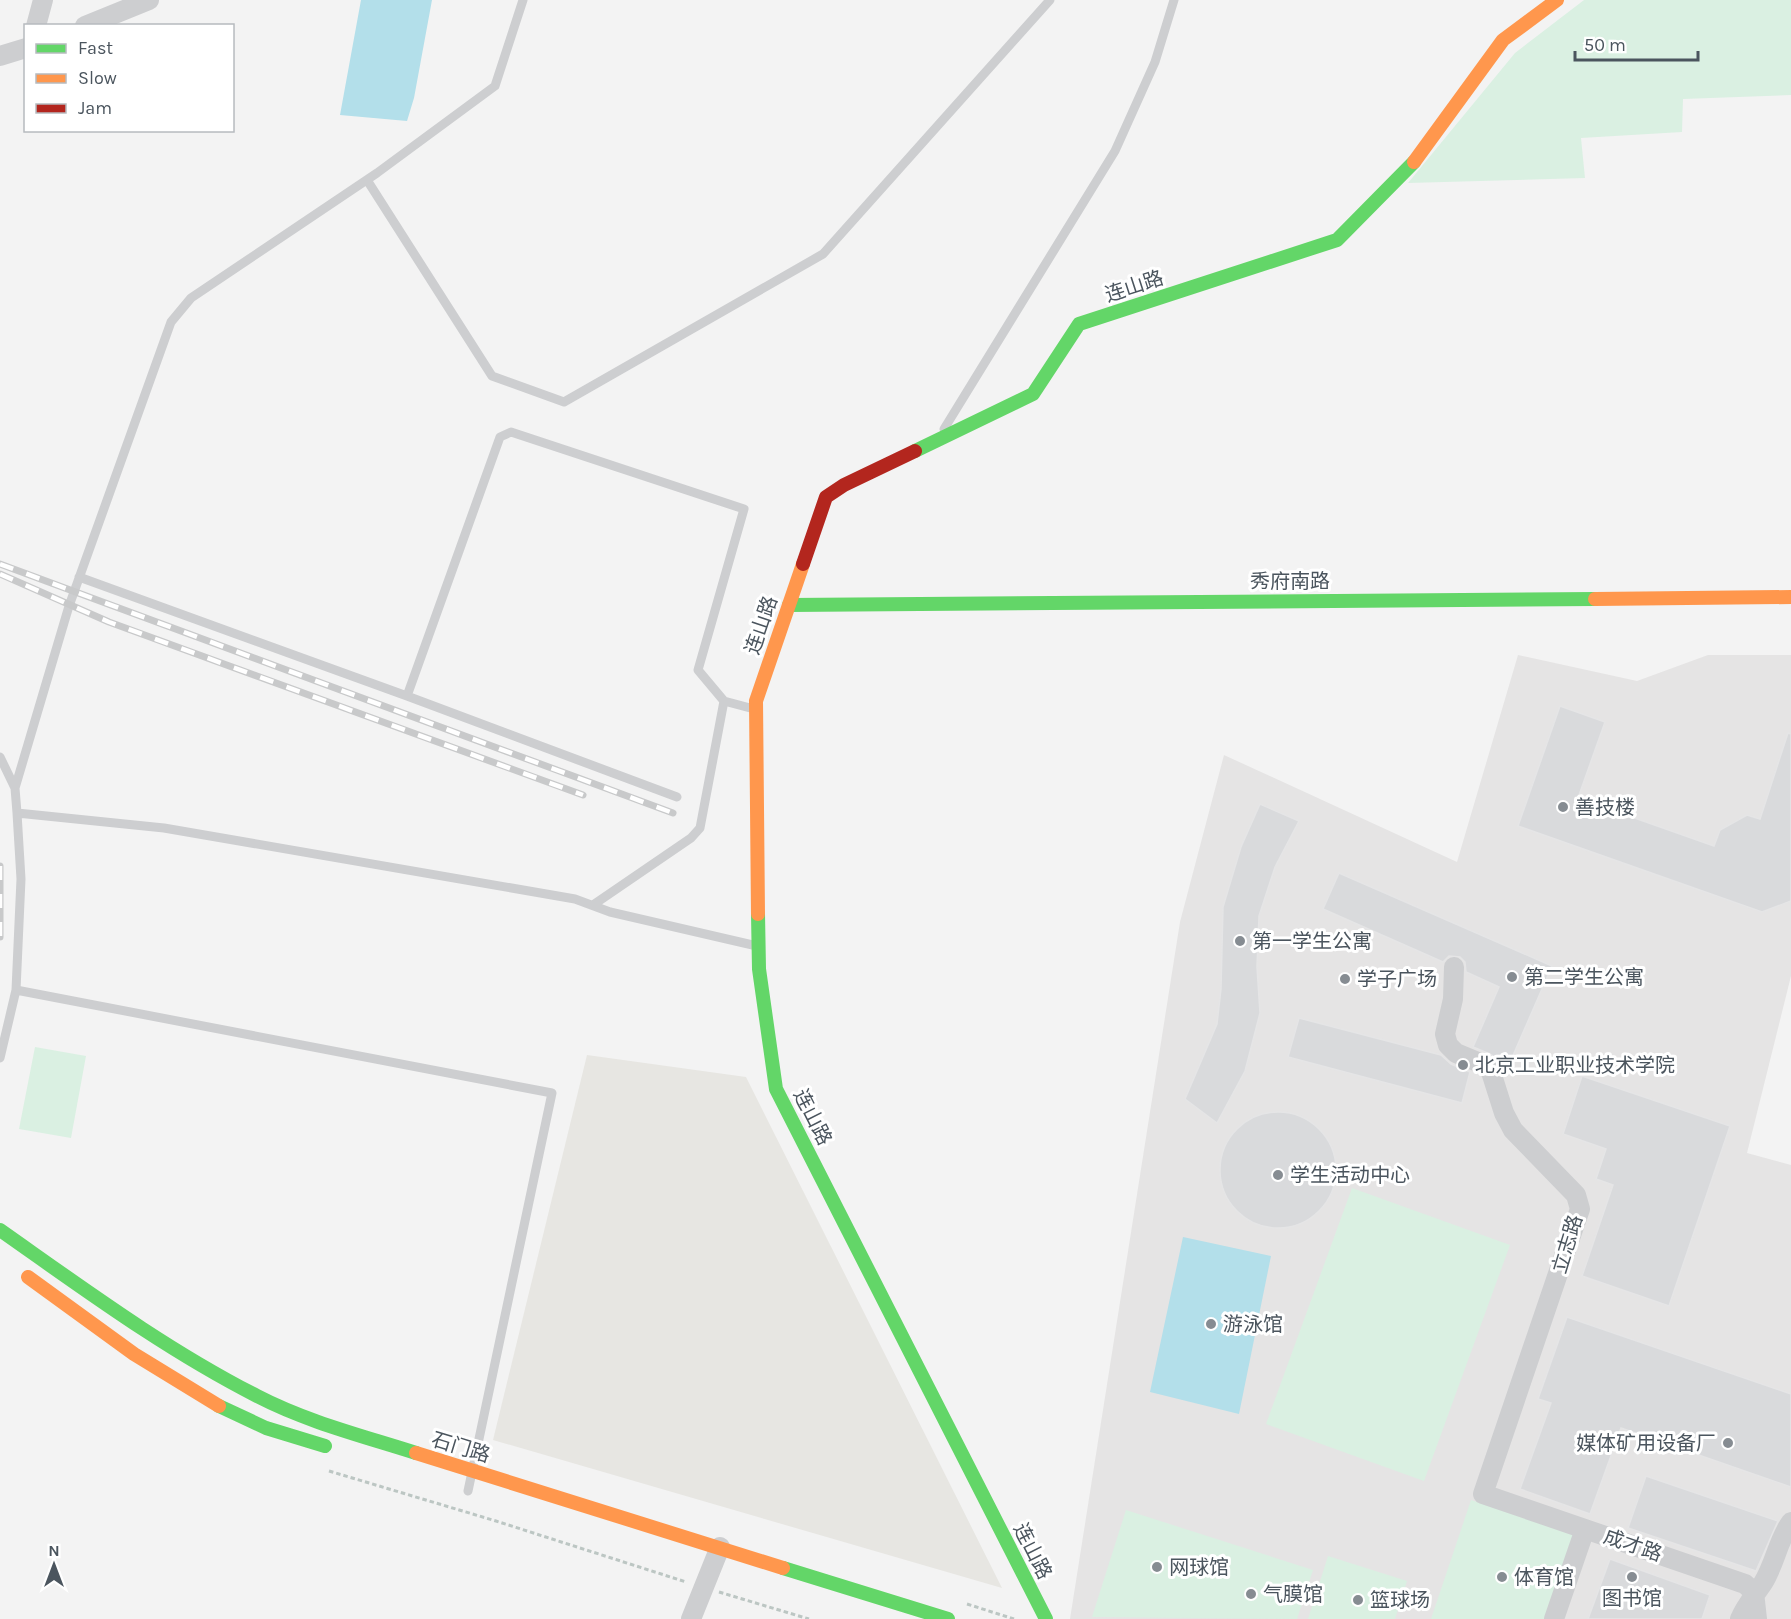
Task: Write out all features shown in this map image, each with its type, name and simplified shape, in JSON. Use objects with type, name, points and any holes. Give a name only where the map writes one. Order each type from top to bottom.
[{"type":"main road","name":"连山路","points":[[1046,1619],[776,1089],[759,969],[756,700],[826,497],[844,485],[1033,394],[1079,324],[1337,240],[1407,171],[1503,40],[1557,0]]},
{"type":"main road","name":"秀府南路","points":[[789,605],[1791,597]]},
{"type":"main road","name":"石门路","points":[[0,1230],[148,1335],[258,1397],[305,1417],[473,1472],[948,1619]]},
{"type":"main road","points":[[19,1270],[139,1358],[220,1407],[249,1421],[338,1450]]},
{"type":"street","points":[[37,24],[44,0]]},
{"type":"street","points":[[90,24],[149,0]]},
{"type":"street","points":[[0,56],[24,49]]},
{"type":"street","name":"立志路","points":[[1454,967],[1453,999],[1445,1034],[1448,1045],[1456,1053],[1485,1065],[1491,1072],[1504,1113],[1513,1130],[1576,1195],[1580,1209],[1484,1494]]},
{"type":"street","name":"成才路","points":[[1484,1494],[1745,1584],[1754,1592]]},
{"type":"street","points":[[1740,1619],[1754,1592],[1764,1582],[1783,1533],[1791,1522]]},
{"type":"street","points":[[1554,1619],[1585,1529]]},
{"type":"street","points":[[691,1619],[720,1547]]},
{"type":"street","points":[[1754,1592],[1757,1619]]},
{"type":"lane","points":[[0,1059],[16,990],[21,879],[15,788],[79,578],[171,322],[191,298],[367,180],[495,86],[522,0]]},
{"type":"lane","points":[[367,180],[492,376],[564,402],[823,254],[1050,0]]},
{"type":"lane","points":[[938,439],[1115,151],[1155,62],[1174,0]]},
{"type":"lane","points":[[407,696],[500,437],[511,432],[744,509],[698,670],[724,700],[756,710]]},
{"type":"lane","points":[[79,578],[407,696],[677,797]]},
{"type":"lane","points":[[593,905],[691,838],[700,828],[724,700]]},
{"type":"lane","points":[[0,757],[15,788]]},
{"type":"lane","points":[[16,813],[165,828],[575,898],[610,912],[759,947]]},
{"type":"lane","points":[[16,990],[552,1093],[469,1491]]},
{"type":"path","points":[[320,1468],[809,1619]]},
{"type":"shaded area","name":"北京工业职业技术学院","points":[[1518,655],[1637,681],[1708,655],[1791,655],[1791,976],[1747,1153],[1791,1165],[1791,1619],[1070,1619],[1180,922],[1224,755],[1457,862]]},
{"type":"shaded area","points":[[587,1055],[746,1077],[1002,1588],[493,1440]]},
{"type":"green space","points":[[1584,0],[1791,0],[1791,95],[1683,99],[1682,132],[1581,138],[1585,178],[1408,183],[1515,53]]},
{"type":"green space","points":[[35,1047],[86,1056],[71,1138],[19,1129]]},
{"type":"green space","points":[[1352,1188],[1510,1245],[1424,1481],[1266,1424]]},
{"type":"green space","name":"体育馆","points":[[1471,1500],[1574,1535],[1545,1619],[1431,1619]]},
{"type":"green space","points":[[1126,1510],[1313,1570],[1297,1619],[1092,1617]]},
{"type":"green space","name":"篮球场","points":[[1328,1556],[1407,1581],[1395,1619],[1308,1619]]},
{"type":"water","points":[[361,0],[432,0],[414,98],[407,121],[340,115]]},
{"type":"water","name":"游泳馆","points":[[1183,1237],[1271,1256],[1239,1414],[1150,1392]]},
{"type":"building","name":"善技楼","points":[[1560,706],[1605,722],[1578,798],[1714,846],[1720,830],[1747,815],[1760,819],[1788,733],[1791,734],[1791,901],[1762,912],[1518,826]]},
{"type":"building","name":"第一学生公寓","points":[[1260,804],[1299,821],[1275,867],[1259,916],[1257,967],[1260,1013],[1245,1071],[1217,1123],[1185,1099],[1217,1024],[1221,989],[1223,907],[1241,847]]},
{"type":"building","name":"第二学生公寓","points":[[1339,873],[1552,966],[1508,1067],[1490,1054],[1473,1047],[1499,987],[1466,972],[1465,962],[1460,957],[1449,956],[1443,962],[1323,909]]},
{"type":"building","points":[[1299,1018],[1441,1055],[1451,1064],[1470,1072],[1462,1103],[1288,1057]]},
{"type":"building","points":[[1582,1076],[1730,1126],[1669,1306],[1582,1276],[1613,1185],[1596,1179],[1606,1149],[1563,1134]]},
{"type":"building","name":"学生活动中心","points":[[1278,1112],[1300,1116],[1319,1129],[1332,1148],[1336,1170],[1332,1192],[1319,1211],[1300,1224],[1278,1228],[1256,1224],[1237,1211],[1224,1192],[1220,1170],[1224,1148],[1237,1129],[1256,1116]]},
{"type":"building","name":"媒体矿用设备厂","points":[[1567,1317],[1791,1394],[1791,1487],[1621,1428],[1590,1514],[1520,1489],[1551,1403],[1538,1399]]},
{"type":"building","points":[[1646,1476],[1778,1521],[1756,1571],[1628,1528]]},
{"type":"building","name":"图书馆","points":[[1610,1559],[1710,1595],[1702,1619],[1588,1619]]},
{"type":"railway","points":[[0,564],[673,813]]},
{"type":"railway","points":[[0,574],[109,622],[583,795]]},
{"type":"railway","points":[[0,866],[0,937]]},
{"type":"traffic: fast","points":[[915,451],[1033,394],[1079,324],[1337,240],[1414,162]]},
{"type":"traffic: fast","points":[[789,605],[1595,599]]},
{"type":"traffic: fast","points":[[758,914],[759,969],[776,1089],[1046,1619]]},
{"type":"traffic: fast","points":[[0,1230],[126,1318],[223,1378],[295,1413],[416,1453]]},
{"type":"traffic: fast","points":[[219,1406],[266,1428],[325,1446]]},
{"type":"traffic: fast","points":[[783,1568],[948,1619]]},
{"type":"traffic: slow","points":[[1414,162],[1503,40],[1557,0]]},
{"type":"traffic: slow","points":[[758,914],[756,701],[803,564]]},
{"type":"traffic: slow","points":[[1595,599],[1791,597]]},
{"type":"traffic: slow","points":[[28,1277],[134,1354],[219,1406]]},
{"type":"traffic: slow","points":[[416,1453],[783,1568]]},
{"type":"traffic: jam","points":[[803,564],[826,497],[844,485],[915,451]]},
{"type":"place","name":"善技楼","points":[[1563,807]]},
{"type":"place","name":"第一学生公寓","points":[[1240,941]]},
{"type":"place","name":"第二学生公寓","points":[[1512,977]]},
{"type":"place","name":"学子广场","points":[[1345,979]]},
{"type":"place","name":"北京工业职业技术学院","points":[[1463,1065]]},
{"type":"place","name":"学生活动中心","points":[[1278,1175]]},
{"type":"place","name":"游泳馆","points":[[1211,1324]]},
{"type":"place","name":"媒体矿用设备厂","points":[[1728,1443]]},
{"type":"place","name":"网球馆","points":[[1157,1567]]},
{"type":"place","name":"体育馆","points":[[1502,1577]]},
{"type":"place","name":"图书馆","points":[[1632,1577]]},
{"type":"place","name":"气膜馆","points":[[1251,1594]]},
{"type":"place","name":"篮球场","points":[[1358,1600]]}]
